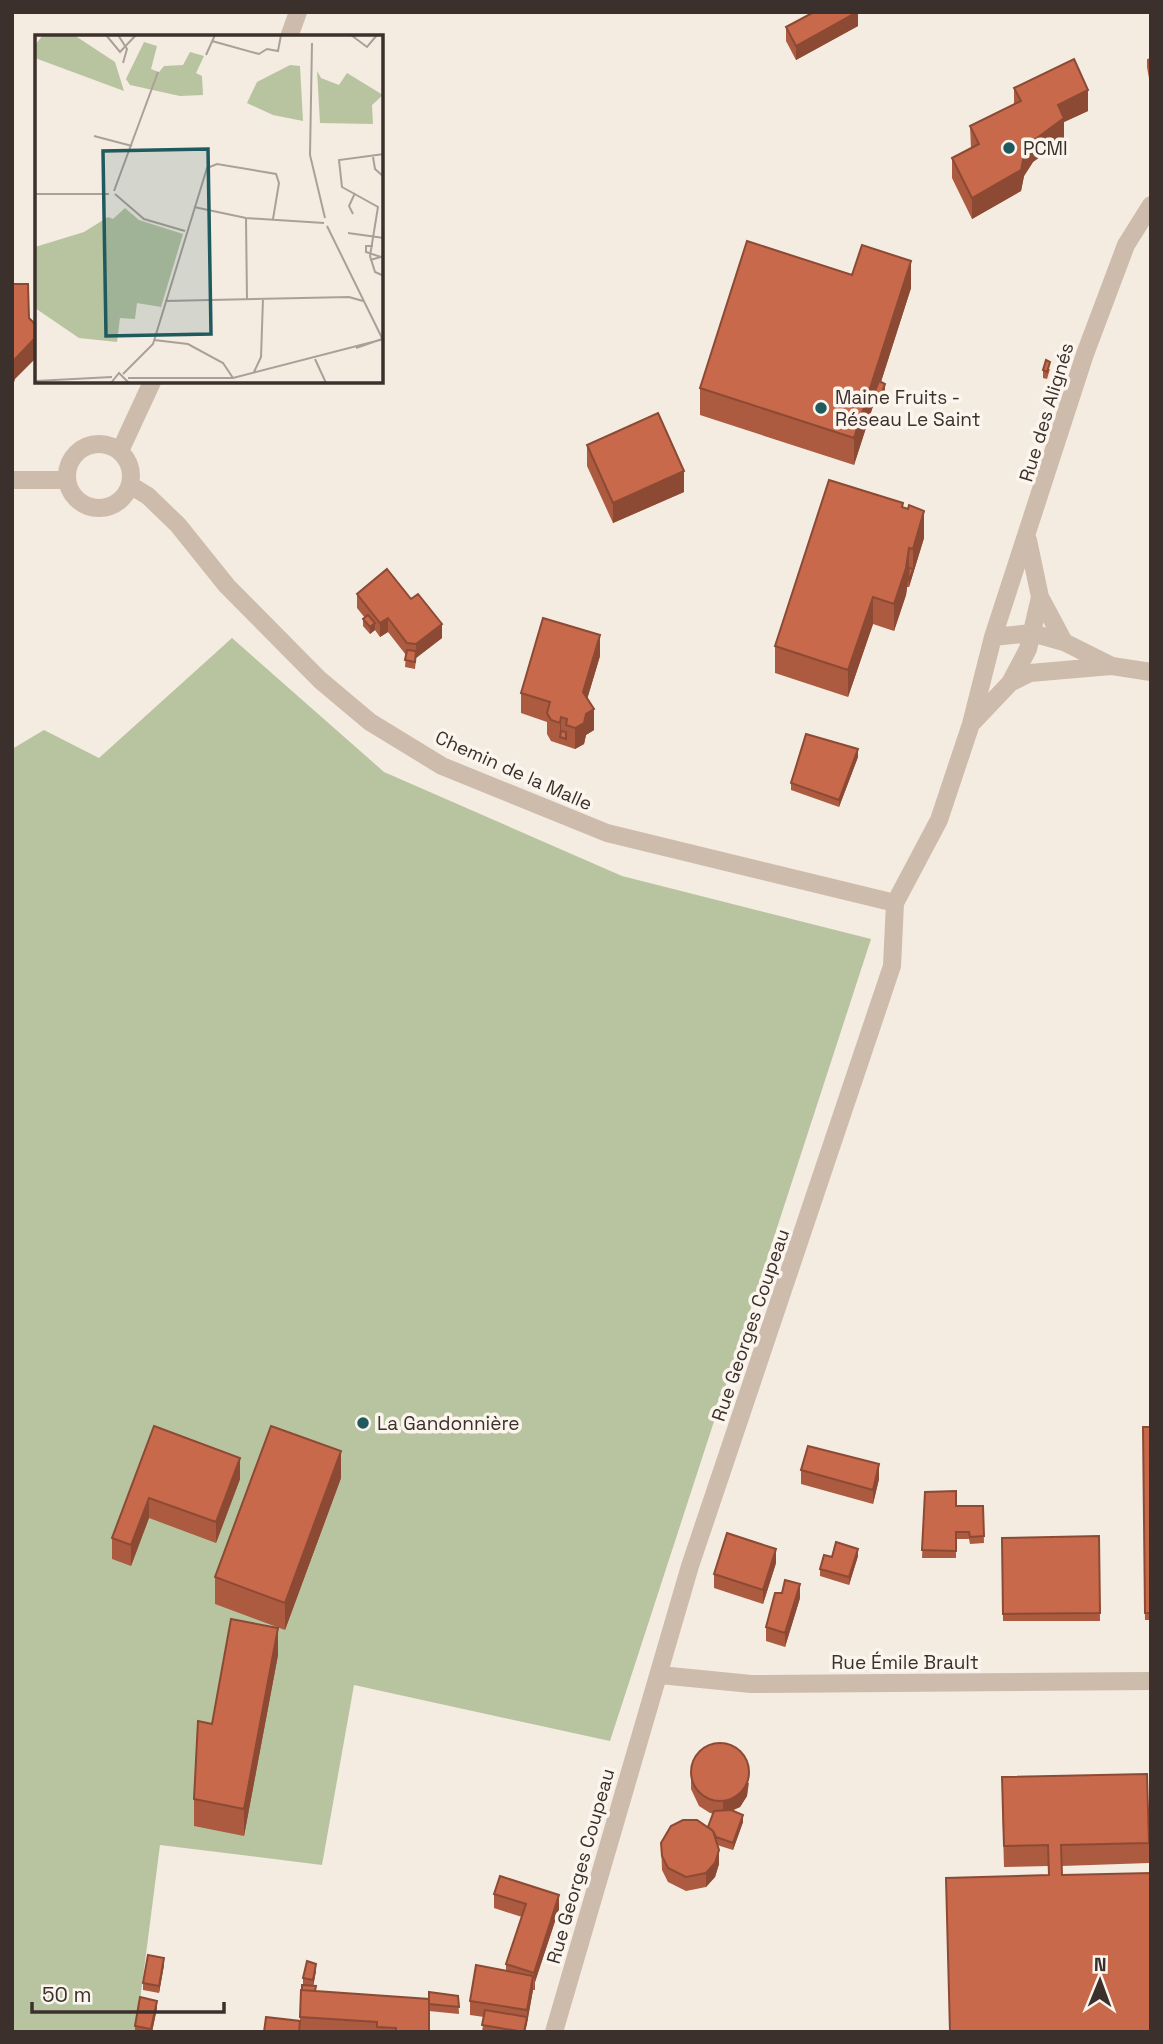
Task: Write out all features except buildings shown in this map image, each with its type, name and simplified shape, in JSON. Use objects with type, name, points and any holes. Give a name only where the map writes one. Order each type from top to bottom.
[{"type":"street","points":[[290,35],[298,12]]},
{"type":"street","name":"Rue des Alignés","points":[[993,637],[1028,540],[1085,354],[1126,245],[1151,205]]},
{"type":"street","points":[[120,451],[152,383]]},
{"type":"street","points":[[103,443],[120,451],[131,467],[130,485],[118,502],[97,508],[77,499],[67,480],[70,461],[83,447],[103,443]]},
{"type":"street","points":[[12,480],[67,480]]},
{"type":"street","name":"Chemin de la Malle","points":[[130,485],[148,496],[178,525],[227,586],[320,680],[370,722],[442,766],[607,833],[895,903]]},
{"type":"street","points":[[1028,540],[1040,597],[1064,642]]},
{"type":"street","points":[[971,724],[1010,683],[1024,659],[1040,597]]},
{"type":"street","points":[[993,637],[1032,633],[1064,642],[1112,666]]},
{"type":"street","name":"Rue Georges Coupeau","points":[[554,2032],[690,1566],[892,966],[895,903],[939,820],[971,724],[993,637]]},
{"type":"street","points":[[1010,683],[1030,673],[1048,670],[1112,666],[1151,672]]},
{"type":"street","name":"Rue Émile Brault","points":[[660,1675],[751,1684],[1151,1681]]},
{"type":"green space","name":"La Gandonnière","points":[[232,638],[384,772],[622,876],[871,939],[610,1741],[354,1685],[322,1865],[160,1845],[136,2032],[12,2032],[12,749],[44,730],[99,758]]},
{"type":"place","name":"PCMI","points":[[1009,148]]},
{"type":"place","name":"Maine Fruits - Réseau Le Saint","points":[[821,408]]},
{"type":"place","name":"La Gandonnière","points":[[363,1423]]}]
